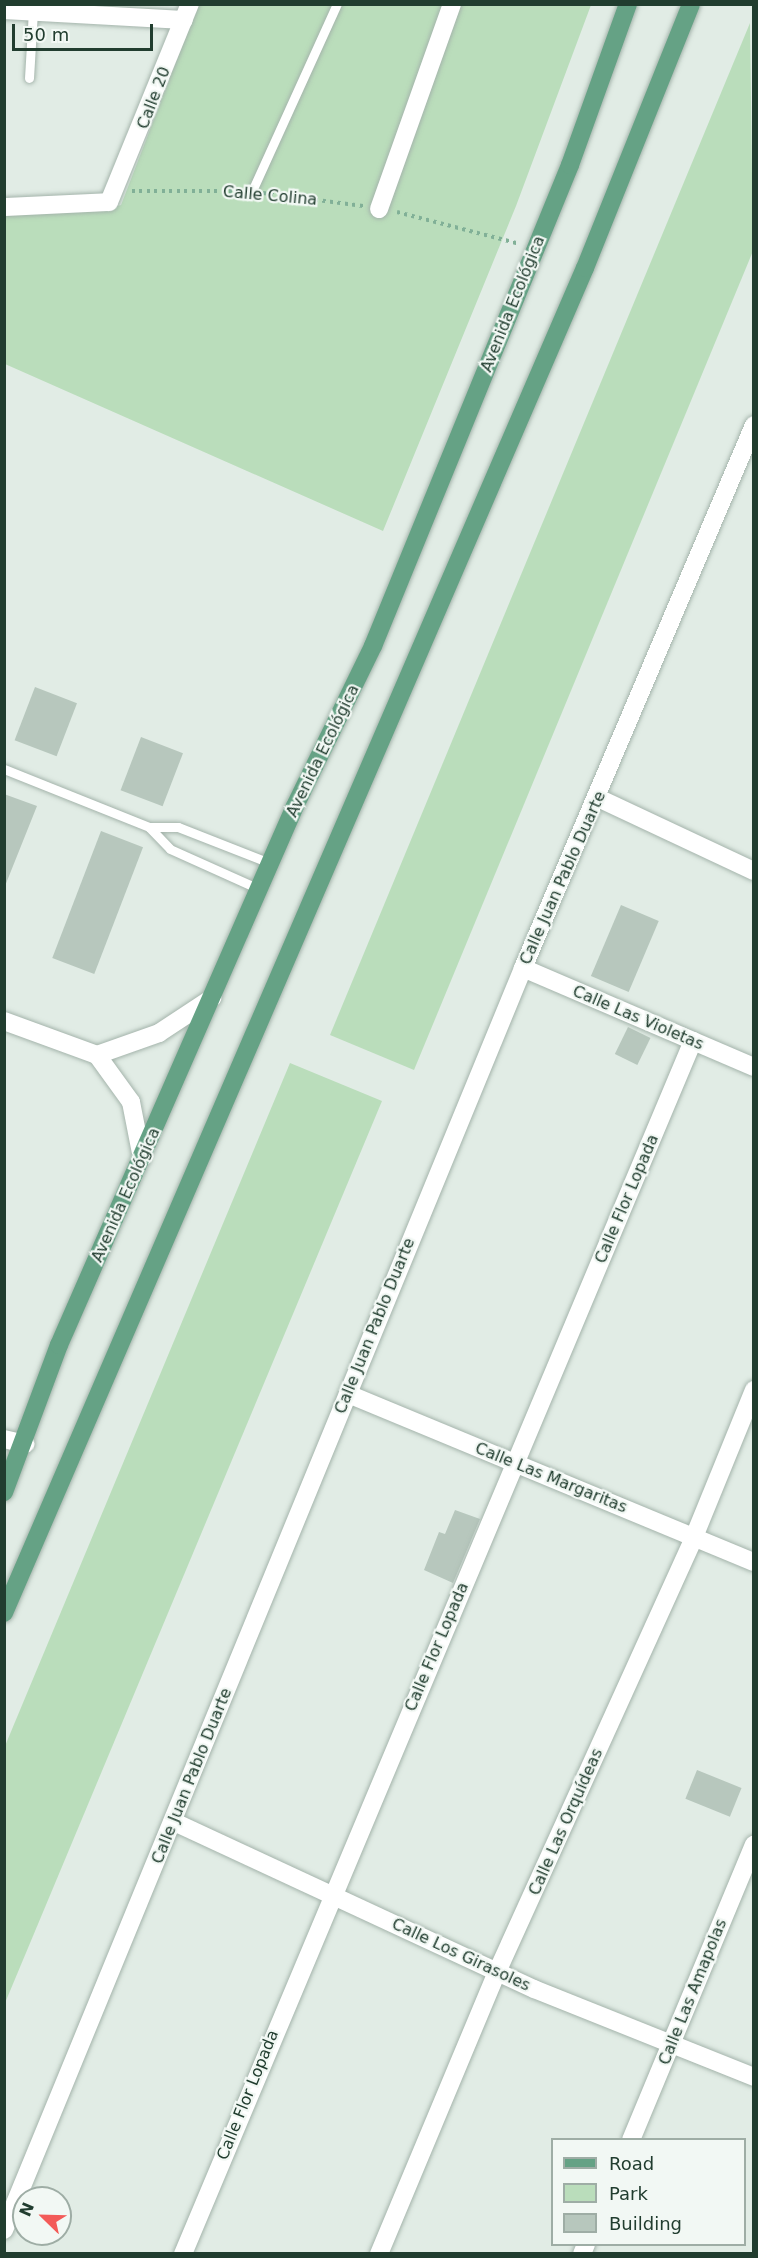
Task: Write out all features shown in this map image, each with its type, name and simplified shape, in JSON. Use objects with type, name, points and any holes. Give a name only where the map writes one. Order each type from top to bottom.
[{"type":"main road","name":"Avenida Ecológica","points":[[7,1482],[25,1444],[59,1345],[270,863],[373,646],[535,248],[628,4]]},
{"type":"main road","points":[[4,1613],[585,268],[691,4]]},
{"type":"street","points":[[379,209],[452,4]]},
{"type":"street","points":[[4,10],[187,12]]},
{"type":"street","name":"Calle 20","points":[[117,191],[187,12]]},
{"type":"street","points":[[4,207],[109,202],[117,191]]},
{"type":"street","name":"Calle Juan Pablo Duarte","points":[[4,2230],[174,1822],[523,968],[598,798],[753,426]]},
{"type":"street","points":[[598,798],[753,871]]},
{"type":"street","name":"Calle Las Violetas","points":[[523,968],[753,1066]]},
{"type":"street","points":[[97,1055],[159,1033],[212,998]]},
{"type":"street","points":[[4,1021],[97,1055],[131,1102],[142,1158]]},
{"type":"street","name":"Calle Flor Lopada","points":[[183,2253],[330,1894],[516,1464],[693,1041]]},
{"type":"street","name":"Calle Las Orquídeas","points":[[379,2253],[497,1972],[694,1537],[753,1390]]},
{"type":"street","name":"Calle Las Margaritas","points":[[348,1394],[753,1562]]},
{"type":"street","points":[[4,1439],[25,1444]]},
{"type":"street","name":"Calle Los Girasoles","points":[[174,1822],[497,1972],[753,2077]]},
{"type":"street","name":"Calle Las Amapolas","points":[[631,2138],[753,1845]]},
{"type":"lane","points":[[252,192],[336,4]]},
{"type":"lane","points":[[29,78],[33,11]]},
{"type":"lane","points":[[4,769],[148,827],[178,827],[270,863]]},
{"type":"lane","points":[[148,827],[170,849],[260,889]]},
{"type":"path","name":"Calle Colina","points":[[117,191],[252,192],[379,209],[428,217],[535,248]]},
{"type":"green space","points":[[198,5],[591,5],[516,206],[383,531],[5,364],[4,214],[98,211],[121,205]]},
{"type":"green space","points":[[750,23],[753,251],[414,1070],[330,1035]]},
{"type":"green space","points":[[290,1063],[382,1101],[5,2003],[5,1746]]},
{"type":"building","points":[[35,687],[77,703],[57,756],[15,740]]},
{"type":"building","points":[[141,737],[183,753],[163,806],[121,790]]},
{"type":"building","points":[[4,794],[37,806],[5,886],[4,886]]},
{"type":"building","points":[[101,831],[143,847],[94,974],[52,958]]},
{"type":"building","points":[[621,905],[659,921],[629,992],[591,976]]},
{"type":"building","points":[[628,1027],[650,1038],[637,1065],[615,1054]]},
{"type":"building","points":[[455,1510],[480,1519],[453,1583],[424,1570],[439,1532],[445,1534]]},
{"type":"building","points":[[697,1770],[742,1788],[730,1817],[685,1799]]}]
